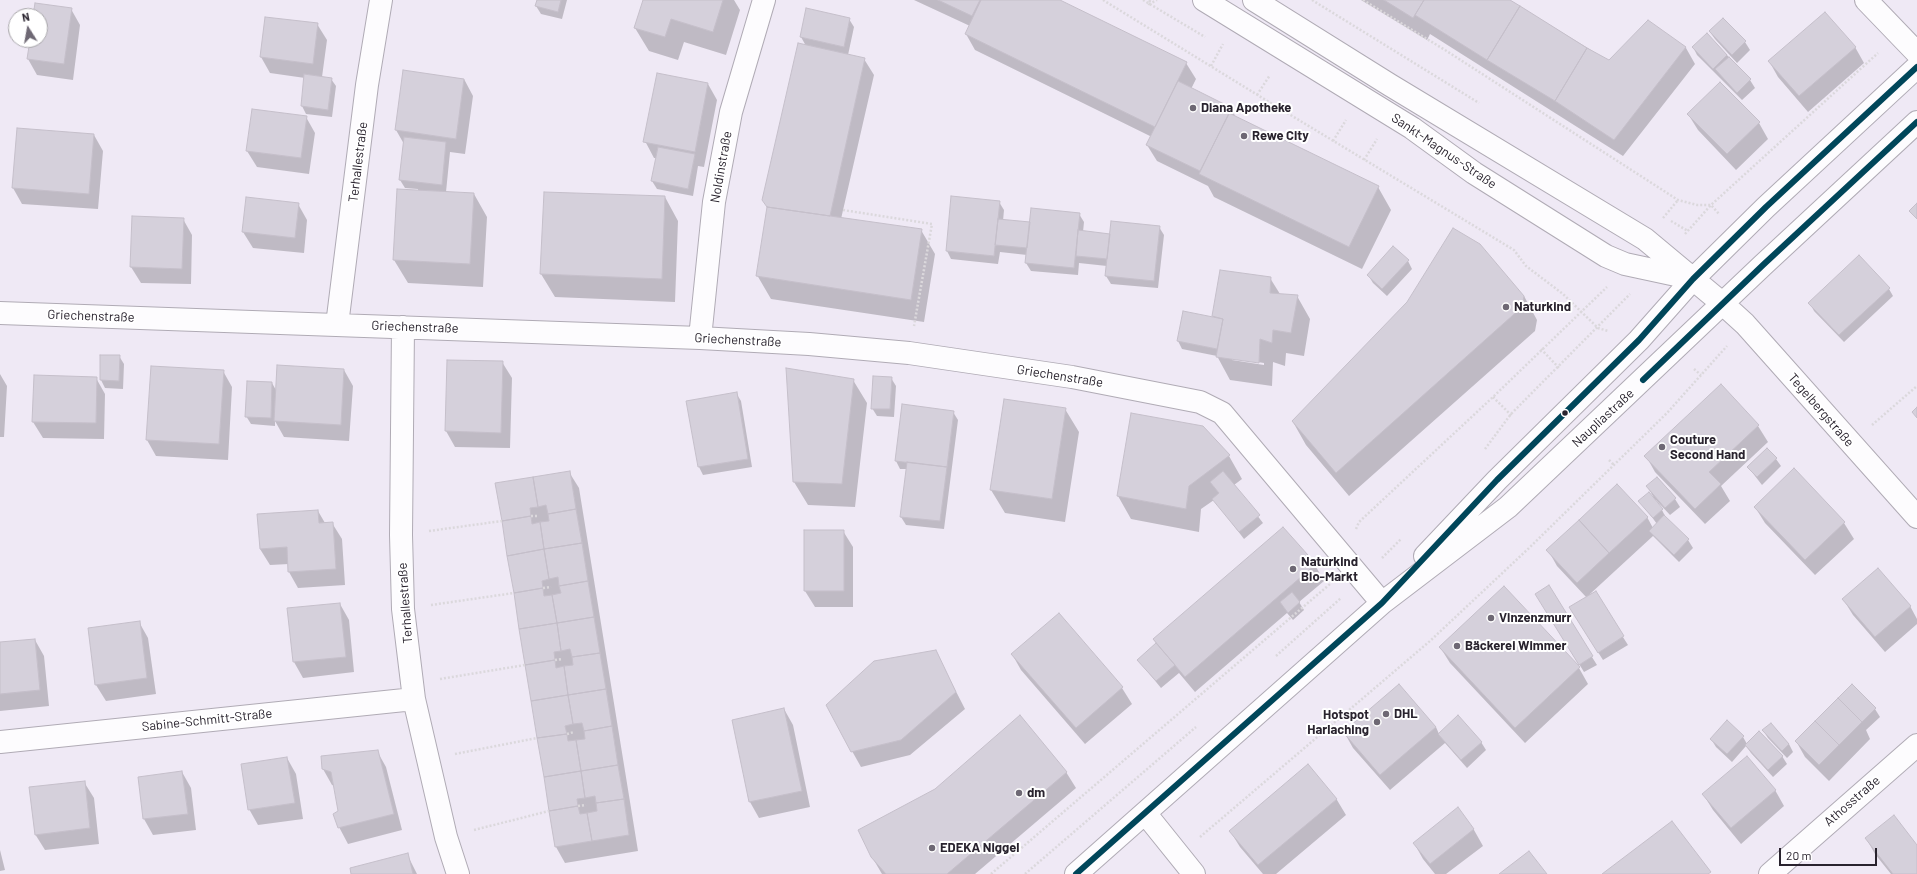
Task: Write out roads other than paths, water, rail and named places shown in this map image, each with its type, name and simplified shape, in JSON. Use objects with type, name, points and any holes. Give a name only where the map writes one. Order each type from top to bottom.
[{"type":"street","name":"Terhallestraße","points":[[337,325],[367,85],[381,0]]},
{"type":"street","name":"Noldinstraße","points":[[700,338],[714,202],[731,112],[764,0]]},
{"type":"street","name":"Sankt-Magnus-Straße","points":[[1204,0],[1412,128],[1474,173],[1606,256],[1625,264],[1651,271],[1693,279]]},
{"type":"street","name":"Sankt-Magnus-Straße","points":[[1254,0],[1390,85],[1645,239],[1723,304]]},
{"type":"street","points":[[1866,0],[1917,53]]},
{"type":"street","name":"Naupliastraße","points":[[1382,603],[1497,480],[1639,340],[1693,279],[1766,207],[1917,67]]},
{"type":"street","name":"Naupliastraße","points":[[1076,874],[1382,603],[1508,507],[1763,265],[1917,122]]},
{"type":"street","name":"Tegelbergstraße","points":[[1723,304],[1745,324],[1850,444],[1917,517]]},
{"type":"street","name":"Griechenstraße","points":[[0,313],[700,338],[809,344],[909,353],[1072,377],[1200,402],[1222,413],[1342,558],[1382,603]]},
{"type":"street","name":"Terhallestraße","points":[[403,327],[401,535],[403,609],[413,692],[427,759],[446,837],[458,874]]},
{"type":"street","name":"Sabine-Schmitt-Straße","points":[[0,742],[413,692]]},
{"type":"street","name":"Athosstraße","points":[[1770,874],[1917,745]]},
{"type":"street","points":[[1145,814],[1194,874]]},
{"type":"place","name":"Diana Apotheke","points":[[1193,108]]},
{"type":"place","name":"Rewe City","points":[[1244,136]]},
{"type":"place","name":"Naturkind","points":[[1506,307]]},
{"type":"place","name":"Couture Second Hand","points":[[1662,447]]},
{"type":"place","name":"Naturkind Bio-Markt","points":[[1293,569]]},
{"type":"place","name":"Vinzenzmurr","points":[[1491,618]]},
{"type":"place","name":"Bäckerei Wimmer","points":[[1457,646]]},
{"type":"place","name":"DHL","points":[[1386,714]]},
{"type":"place","name":"Hotspot Harlaching","points":[[1377,722]]},
{"type":"place","name":"dm","points":[[1019,793]]},
{"type":"place","name":"EDEKA Niggel","points":[[932,848]]}]
